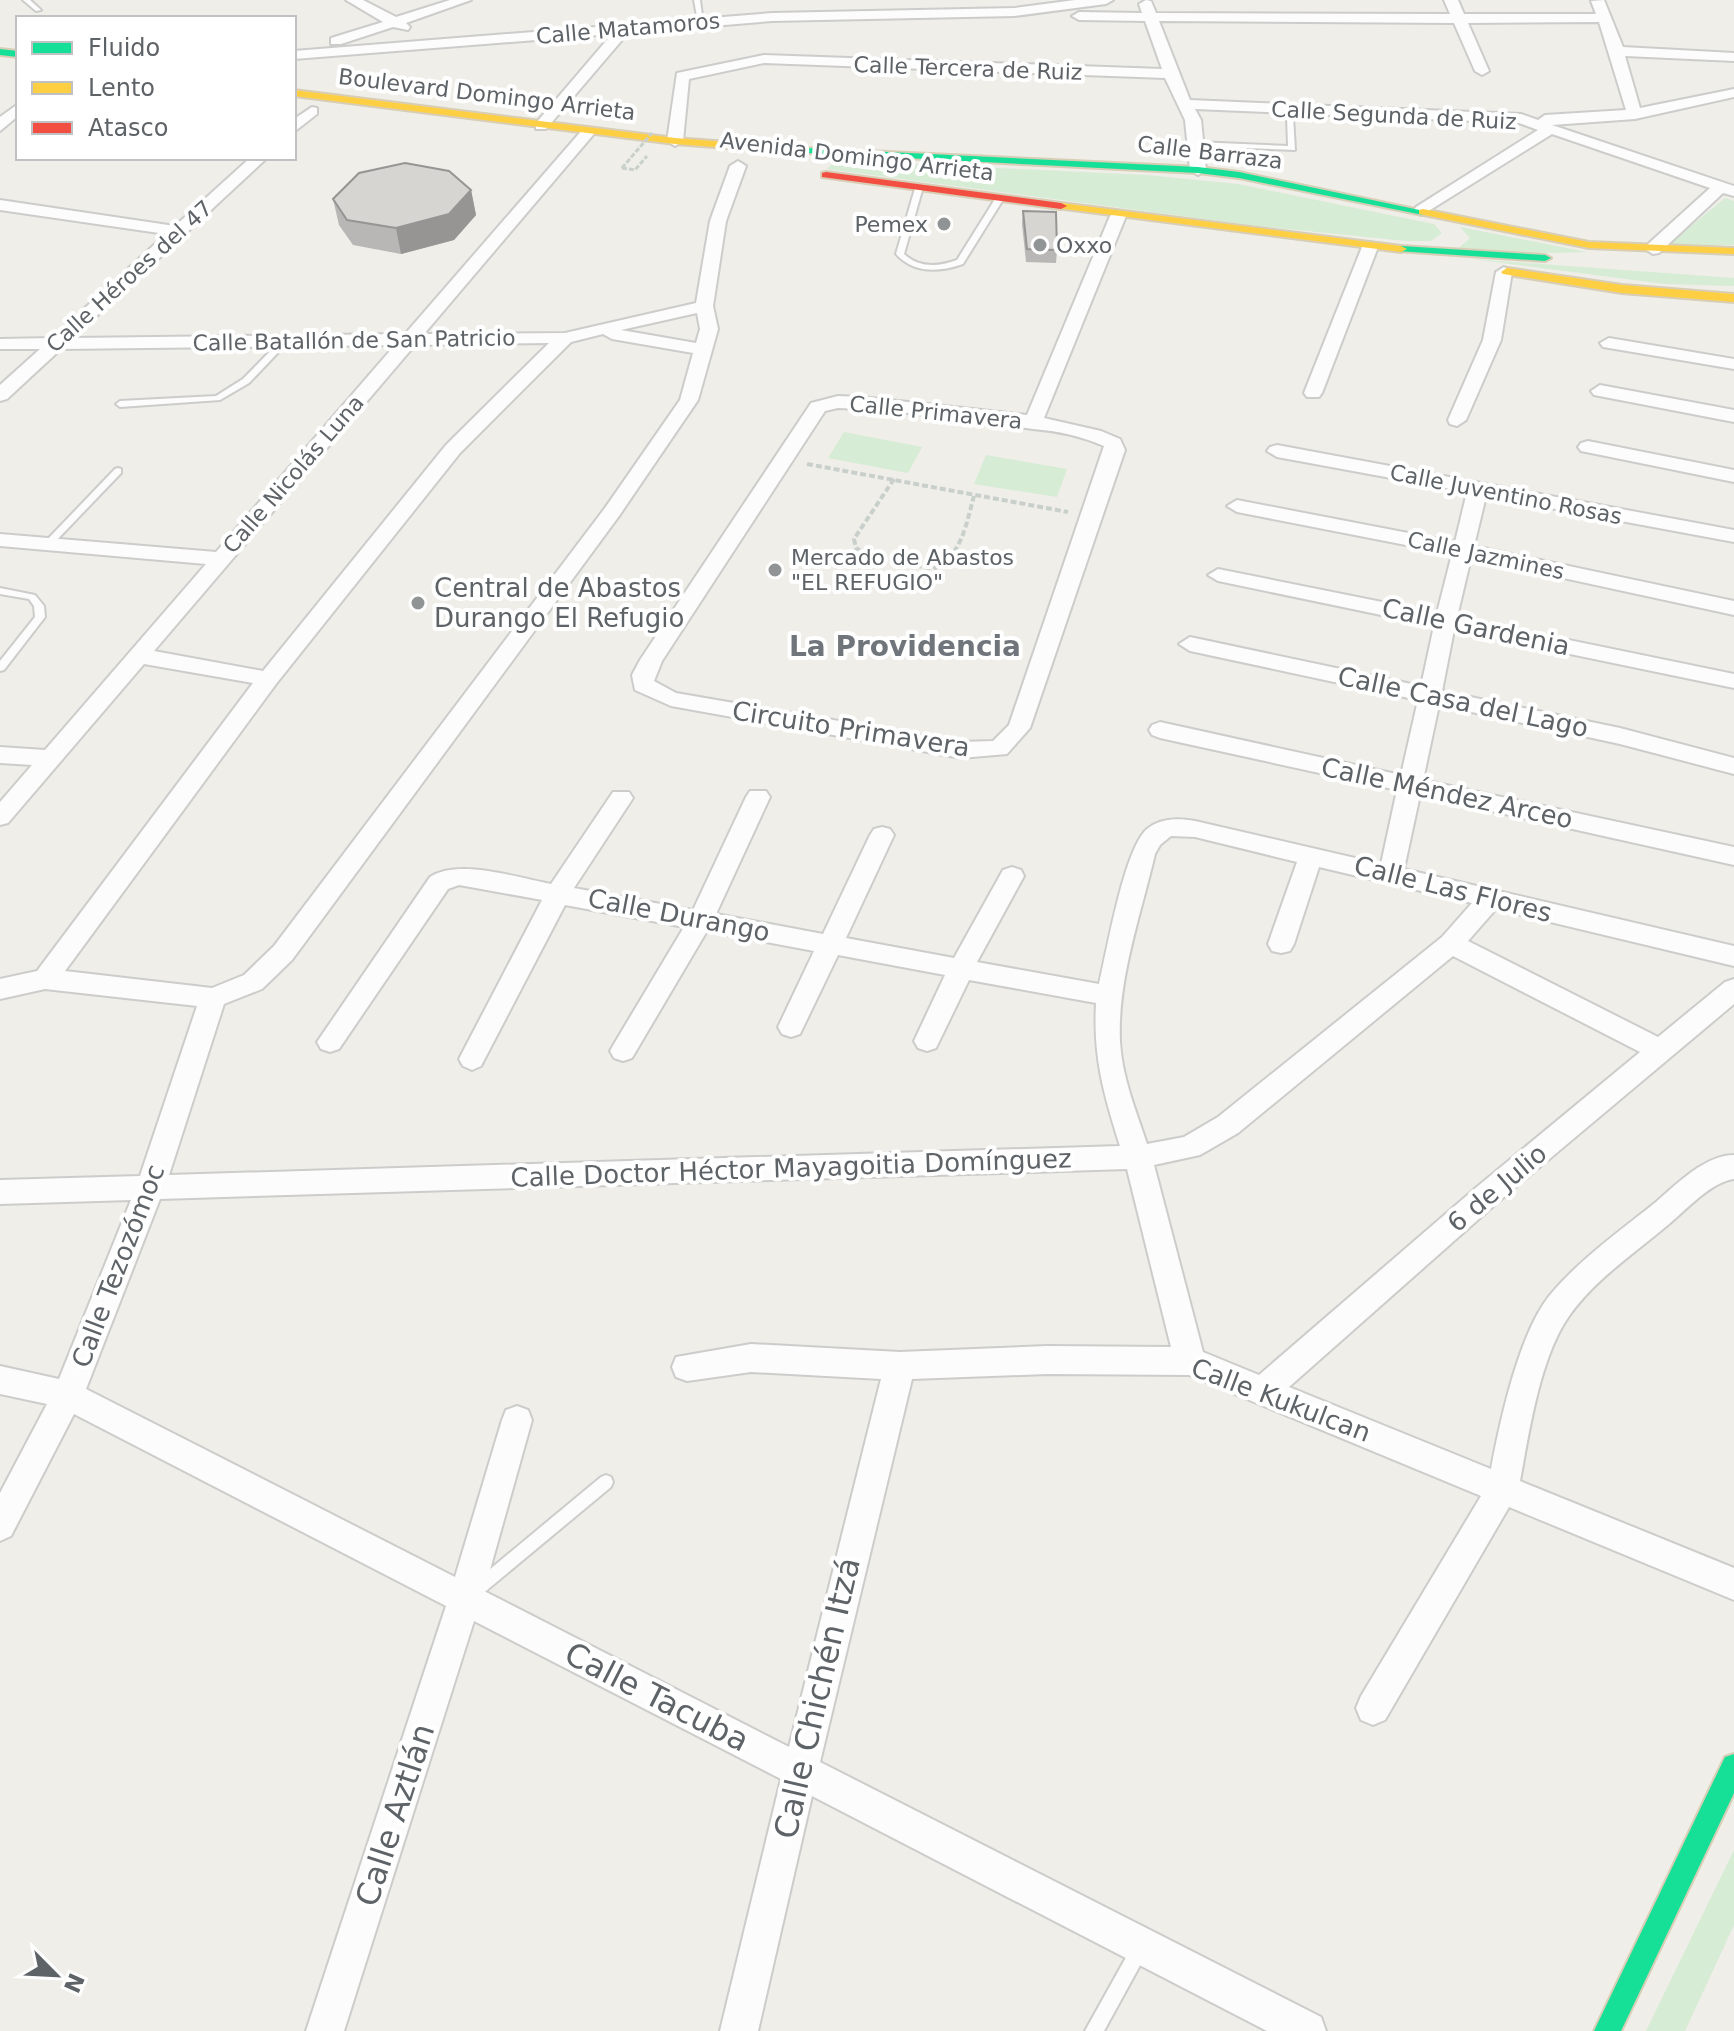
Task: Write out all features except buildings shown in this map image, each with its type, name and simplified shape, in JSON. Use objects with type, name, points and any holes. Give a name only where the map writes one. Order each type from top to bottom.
[{"type":"main road","name":"Boulevard Domingo Arrieta","points":[[296,93],[541,126],[582,139],[675,141]]},
{"type":"main road","name":"Avenida Domingo Arrieta","points":[[303,110],[582,139],[641,163],[731,165],[786,158],[919,187],[1118,216],[1413,252]]},
{"type":"main road","name":"Calle Barraza","points":[[675,141],[825,165],[1198,170],[1422,210],[1589,245],[1734,251]]},
{"type":"main road","points":[[1413,252],[1441,246],[1452,236],[1445,221],[1422,210]]},
{"type":"main road","points":[[1589,245],[1694,267]]},
{"type":"main road","points":[[1413,252],[1694,267],[1734,266]]},
{"type":"main road","points":[[1413,252],[1459,265],[1622,289],[1734,298]]},
{"type":"main road","points":[[1607,2031],[1734,1766]]},
{"type":"street","points":[[353,0],[433,43]]},
{"type":"street","points":[[296,53],[464,0]]},
{"type":"street","name":"Calle Matamoros","points":[[296,54],[701,22],[768,38],[906,4],[1015,12],[1106,0]]},
{"type":"street","points":[[1144,0],[1193,120],[1198,170]]},
{"type":"street","points":[[1451,0],[1482,71]]},
{"type":"street","points":[[1597,0],[1617,51],[1635,115]]},
{"type":"street","points":[[876,13],[906,4]]},
{"type":"street","points":[[1015,12],[1153,18],[1602,18]]},
{"type":"street","points":[[541,126],[624,29]]},
{"type":"street","points":[[675,141],[682,76],[730,64],[768,38]]},
{"type":"street","name":"Calle Tercera de Ruiz","points":[[768,38],[1172,74]]},
{"type":"street","points":[[1617,51],[1734,57]]},
{"type":"street","points":[[1521,119],[1601,120],[1734,93]]},
{"type":"street","name":"Calle Segunda de Ruiz","points":[[1187,104],[1521,119],[1727,189]]},
{"type":"street","points":[[0,126],[16,110]]},
{"type":"street","points":[[1422,210],[1548,130]]},
{"type":"street","name":"Calle Nicolás Luna","points":[[0,817],[582,139]]},
{"type":"street","name":"Calle Héroes del 47","points":[[0,395],[53,343],[257,160]]},
{"type":"street","points":[[0,989],[45,979],[213,998],[253,982],[283,953],[612,512],[689,400],[709,329],[704,306],[731,165]]},
{"type":"street","points":[[1653,249],[1727,189]]},
{"type":"street","points":[[0,205],[177,231]]},
{"type":"street","points":[[1033,423],[1118,216]]},
{"type":"street","points":[[1313,393],[1370,247]]},
{"type":"street","points":[[1457,420],[1492,340],[1504,272]]},
{"type":"street","name":"Calle Batallón de San Patricio","points":[[0,344],[411,337],[565,338],[704,306]]},
{"type":"street","points":[[601,332],[704,350]]},
{"type":"street","points":[[45,979],[268,679],[453,449],[565,338]]},
{"type":"street","points":[[1609,343],[1734,364]]},
{"type":"street","points":[[1600,391],[1734,416]]},
{"type":"street","name":"Calle Primavera","points":[[838,402],[1033,423]]},
{"type":"street","name":"Circuito Primavera","points":[[838,402],[818,407],[651,660],[643,675],[643,685],[653,692],[671,699],[961,750],[999,749],[1019,728],[1115,450],[1113,443],[1096,434],[1033,423]]},
{"type":"street","points":[[1588,447],[1734,476]]},
{"type":"street","name":"Calle Juventino Rosas","points":[[1277,451],[1734,536]]},
{"type":"street","points":[[1391,873],[1478,488]]},
{"type":"street","name":"Calle Jazmines","points":[[1237,506],[1464,550],[1734,608]]},
{"type":"street","points":[[0,540],[221,559]]},
{"type":"street","name":"Calle Gardenia","points":[[1218,575],[1734,681]]},
{"type":"street","name":"Calle Casa del Lago","points":[[1190,644],[1620,736],[1734,766]]},
{"type":"street","points":[[141,656],[268,679]]},
{"type":"street","name":"Calle Méndez Arceo","points":[[1160,730],[1734,856]]},
{"type":"street","points":[[0,755],[52,758]]},
{"type":"street","points":[[623,1051],[701,919],[758,797]]},
{"type":"street","points":[[472,1059],[559,892],[621,798]]},
{"type":"street","name":"Calle Las Flores","points":[[1109,996],[1131,915],[1143,854],[1155,834],[1171,826],[1391,873],[1734,956]]},
{"type":"street","points":[[791,1027],[882,835]]},
{"type":"street","points":[[1281,944],[1311,856]]},
{"type":"street","name":"Calle Durango","points":[[330,1042],[439,883],[448,877],[459,876],[559,892],[1109,996]]},
{"type":"street","points":[[927,1041],[962,967],[1012,876]]},
{"type":"street","name":"Calle Doctor Héctor Mayagoitia Domínguez","points":[[0,1192],[1138,1157],[1190,1147],[1228,1125],[1451,944],[1491,898]]},
{"type":"street","points":[[1451,944],[1661,1051]]},
{"type":"street","name":"6 de Julio","points":[[1264,1390],[1488,1194],[1734,989]]},
{"type":"street","points":[[1109,996],[1107,1043],[1112,1072],[1138,1157],[1190,1361]]},
{"type":"street","name":"Calle Tezozómoc","points":[[0,1525],[68,1395],[151,1186],[213,998]]},
{"type":"street","points":[[1373,1708],[1503,1488],[1518,1410],[1539,1346],[1558,1307],[1584,1279],[1696,1185],[1725,1167],[1734,1167]]},
{"type":"street","name":"Calle Kukulcan","points":[[687,1367],[751,1358],[900,1366],[1047,1360],[1190,1361],[1734,1584]]},
{"type":"street","name":"Calle Chichén Itzá","points":[[739,2031],[860,1518],[900,1366]]},
{"type":"street","name":"Calle Tacuba","points":[[0,1380],[68,1395],[1307,2031]]},
{"type":"street","name":"Calle Aztlán","points":[[325,2031],[465,1598],[517,1420]]},
{"type":"lane","points":[[26,0],[38,10]]},
{"type":"lane","points":[[697,0],[701,22]]},
{"type":"lane","points":[[1196,144],[1292,148],[1290,116]]},
{"type":"lane","points":[[919,187],[900,254],[911,264],[937,268],[960,262],[1000,198]]},
{"type":"lane","points":[[120,404],[217,398],[229,394],[247,382],[285,341]]},
{"type":"lane","points":[[48,544],[118,471]]},
{"type":"lane","points":[[0,591],[32,597],[39,606],[40,617],[0,668]]},
{"type":"lane","points":[[465,1598],[606,1482]]},
{"type":"lane","points":[[1094,2031],[1141,1946]]},
{"type":"path","points":[[641,163],[622,168],[652,133]]},
{"type":"path","points":[[782,459],[1094,517]]},
{"type":"path","points":[[894,479],[854,539],[856,548],[866,554],[933,569],[944,566],[954,558],[974,496]]},
{"type":"green space","points":[[850,161],[1146,175],[1238,184],[1434,224],[1442,233],[1431,241],[1406,241],[1257,226],[827,169],[833,163]]},
{"type":"green space","points":[[1725,198],[1734,201],[1734,245],[1668,245]]},
{"type":"green space","points":[[1460,227],[1587,252],[1459,248],[1470,238]]},
{"type":"green space","points":[[1472,259],[1734,278],[1734,286],[1664,284]]},
{"type":"green space","points":[[844,432],[922,447],[908,473],[828,458]]},
{"type":"green space","points":[[986,455],[1067,469],[1057,497],[974,484]]},
{"type":"green space","points":[[1734,1850],[1734,1925],[1685,2031],[1646,2031]]},
{"type":"traffic: fast","points":[[0,52],[16,54]]},
{"type":"traffic: fast","points":[[768,148],[1198,170],[1239,175],[1423,212]]},
{"type":"traffic: fast","points":[[1401,249],[1545,258]]},
{"type":"traffic: fast","points":[[1607,2031],[1734,1766]]},
{"type":"traffic: slow","points":[[296,93],[675,141],[768,148]]},
{"type":"traffic: slow","points":[[1061,206],[1401,249]]},
{"type":"traffic: slow","points":[[1423,212],[1589,245],[1734,251]]},
{"type":"traffic: slow","points":[[1507,272],[1622,289],[1734,298]]},
{"type":"traffic: jam","points":[[826,175],[1061,206]]},
{"type":"place","name":"Pemex","points":[[944,224]]},
{"type":"place","name":"Oxxo","points":[[1040,245]]},
{"type":"place","name":"Mercado de Abastos \"EL REFUGIO\"","points":[[775,570]]},
{"type":"place","name":"Central de Abastos Durango El Refugio","points":[[418,603]]},
{"type":"district","name":"La Providencia","points":[[905,646]]}]
